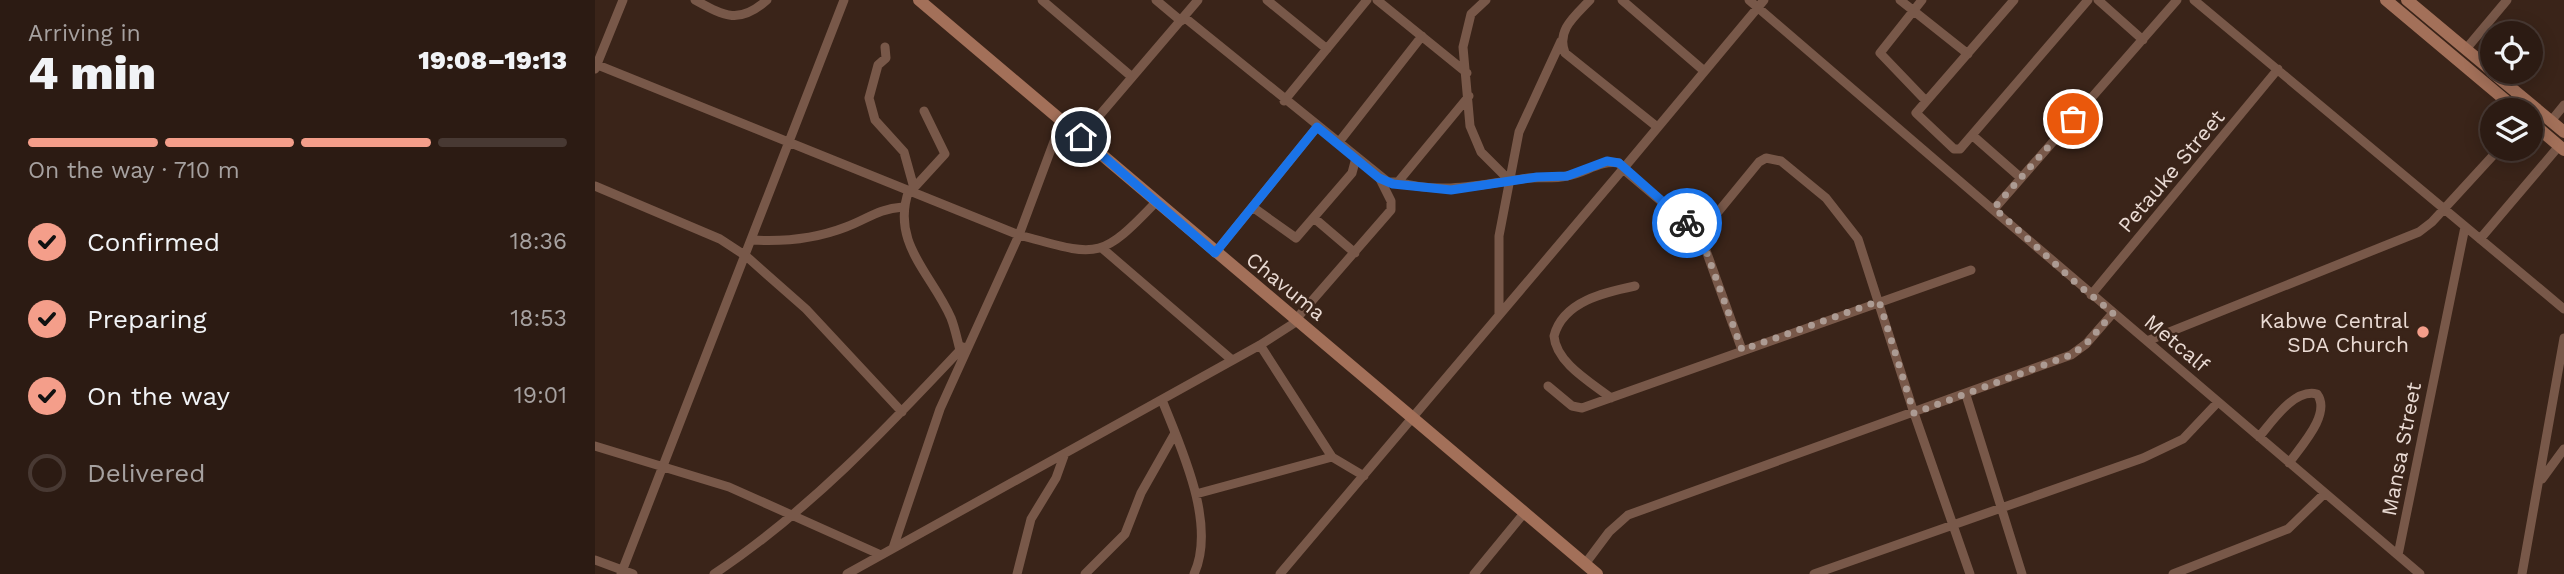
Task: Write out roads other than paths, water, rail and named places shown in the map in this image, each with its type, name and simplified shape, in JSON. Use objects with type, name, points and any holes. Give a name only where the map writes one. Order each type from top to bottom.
[{"type":"street","points":[[623,0],[596,66],[787,139],[1019,235],[1079,250],[1103,249],[1127,233],[1156,202]]},
{"type":"street","points":[[695,0],[730,17],[750,13],[767,0]]},
{"type":"street","points":[[622,571],[660,466],[746,256],[787,139],[844,0]]},
{"type":"street","name":"Chavuma","points":[[919,0],[1597,574]]},
{"type":"street","points":[[1042,0],[1132,77]]},
{"type":"street","points":[[1156,0],[1339,142],[1379,178],[1393,184],[1398,182],[1420,188],[1451,190],[1567,176],[1607,161],[1619,163],[1700,234],[1742,350]]},
{"type":"street","points":[[1081,137],[1198,0]]},
{"type":"street","points":[[1267,0],[1327,49]]},
{"type":"street","points":[[1284,101],[1367,0]]},
{"type":"street","points":[[1377,0],[1467,73]]},
{"type":"street","points":[[1486,0],[1471,14],[1463,47],[1469,96],[1469,126],[1481,152],[1510,181]]},
{"type":"street","points":[[1499,316],[1499,236],[1519,132],[1569,23],[1590,0]]},
{"type":"street","points":[[1622,0],[1703,70]]},
{"type":"street","name":"Metcalf","points":[[1749,0],[1761,3],[2091,295],[2420,574]]},
{"type":"street","points":[[1900,0],[1968,54]]},
{"type":"street","points":[[1922,0],[1880,53],[1926,102]]},
{"type":"street","points":[[2014,0],[1916,116],[1957,151],[2088,0]]},
{"type":"street","points":[[2098,0],[2143,40]]},
{"type":"street","points":[[1994,208],[2177,0]]},
{"type":"street","points":[[2194,0],[2564,309]]},
{"type":"street","points":[[2386,0],[2503,98]]},
{"type":"street","points":[[2407,0],[2480,61]]},
{"type":"street","points":[[2466,49],[2507,0]]},
{"type":"street","points":[[1280,574],[1761,3]]},
{"type":"street","points":[[1339,142],[1422,36]]},
{"type":"street","points":[[1561,41],[1566,53],[1656,126]]},
{"type":"street","points":[[885,47],[886,58],[878,65],[869,98],[875,120],[905,152],[911,189]]},
{"type":"street","name":"Petauke Street","points":[[2091,295],[2279,69]]},
{"type":"street","points":[[2506,84],[2564,132]]},
{"type":"street","points":[[1398,182],[1469,96]]},
{"type":"street","points":[[2550,121],[2564,105]]},
{"type":"street","points":[[924,111],[945,154],[911,189],[903,207],[915,261],[950,316],[960,350]]},
{"type":"street","points":[[893,548],[940,409],[969,340],[1019,235],[1062,120]]},
{"type":"street","points":[[1215,253],[1317,127]]},
{"type":"street","points":[[2480,239],[2562,148],[2543,132]]},
{"type":"street","points":[[1972,135],[2021,178]]},
{"type":"street","points":[[1928,151],[1939,137]]},
{"type":"street","points":[[1254,208],[1296,238],[1352,173],[1356,158]]},
{"type":"street","points":[[1700,234],[1759,162],[1766,158],[1781,161],[1826,198],[1846,221],[1867,263],[1914,413],[1970,574]]},
{"type":"street","points":[[2147,341],[2402,240],[2433,222],[2487,161]]},
{"type":"street","points":[[847,574],[1260,345],[1298,319],[1392,205],[1379,178]]},
{"type":"street","points":[[595,186],[720,239],[746,256],[806,309],[902,412]]},
{"type":"street","points":[[752,240],[809,238],[849,226],[876,211],[903,207]]},
{"type":"street","points":[[1314,218],[1355,253]]},
{"type":"street","name":"Mansa Street","points":[[2398,555],[2465,226]]},
{"type":"street","points":[[1103,249],[1232,360]]},
{"type":"street","points":[[1548,386],[1577,408],[1971,270]]},
{"type":"street","points":[[1611,398],[1569,363],[1558,350],[1554,336],[1561,322],[1584,301],[1635,286]]},
{"type":"street","points":[[1585,564],[1609,532],[1628,515],[2071,355],[2086,344],[2113,313]]},
{"type":"street","points":[[2522,574],[2564,338]]},
{"type":"street","points":[[714,574],[795,517],[902,412],[969,340]]},
{"type":"street","points":[[1260,345],[1332,457],[1364,476]]},
{"type":"street","points":[[2259,437],[2287,406],[2307,394],[2317,394],[2322,405],[2319,414],[2289,463]]},
{"type":"street","points":[[1966,395],[2022,574]]},
{"type":"street","points":[[1161,400],[1196,494],[1202,544],[1194,574]]},
{"type":"street","points":[[1815,574],[2001,510],[2170,446],[2196,427],[2218,402]]},
{"type":"street","points":[[1085,574],[1125,534],[1141,493],[1175,433]]},
{"type":"street","points":[[595,446],[729,487],[881,555]]},
{"type":"street","points":[[2539,483],[2564,449]]},
{"type":"street","points":[[1017,574],[1031,519],[1056,478],[1065,453]]},
{"type":"street","points":[[1196,494],[1332,457]]},
{"type":"street","points":[[2173,574],[2288,529],[2325,494]]},
{"type":"street","points":[[1474,574],[1525,512]]},
{"type":"street","points":[[595,561],[633,574]]},
{"type":"place","name":"Kabwe Central SDA Church","points":[[2423,332]]}]
